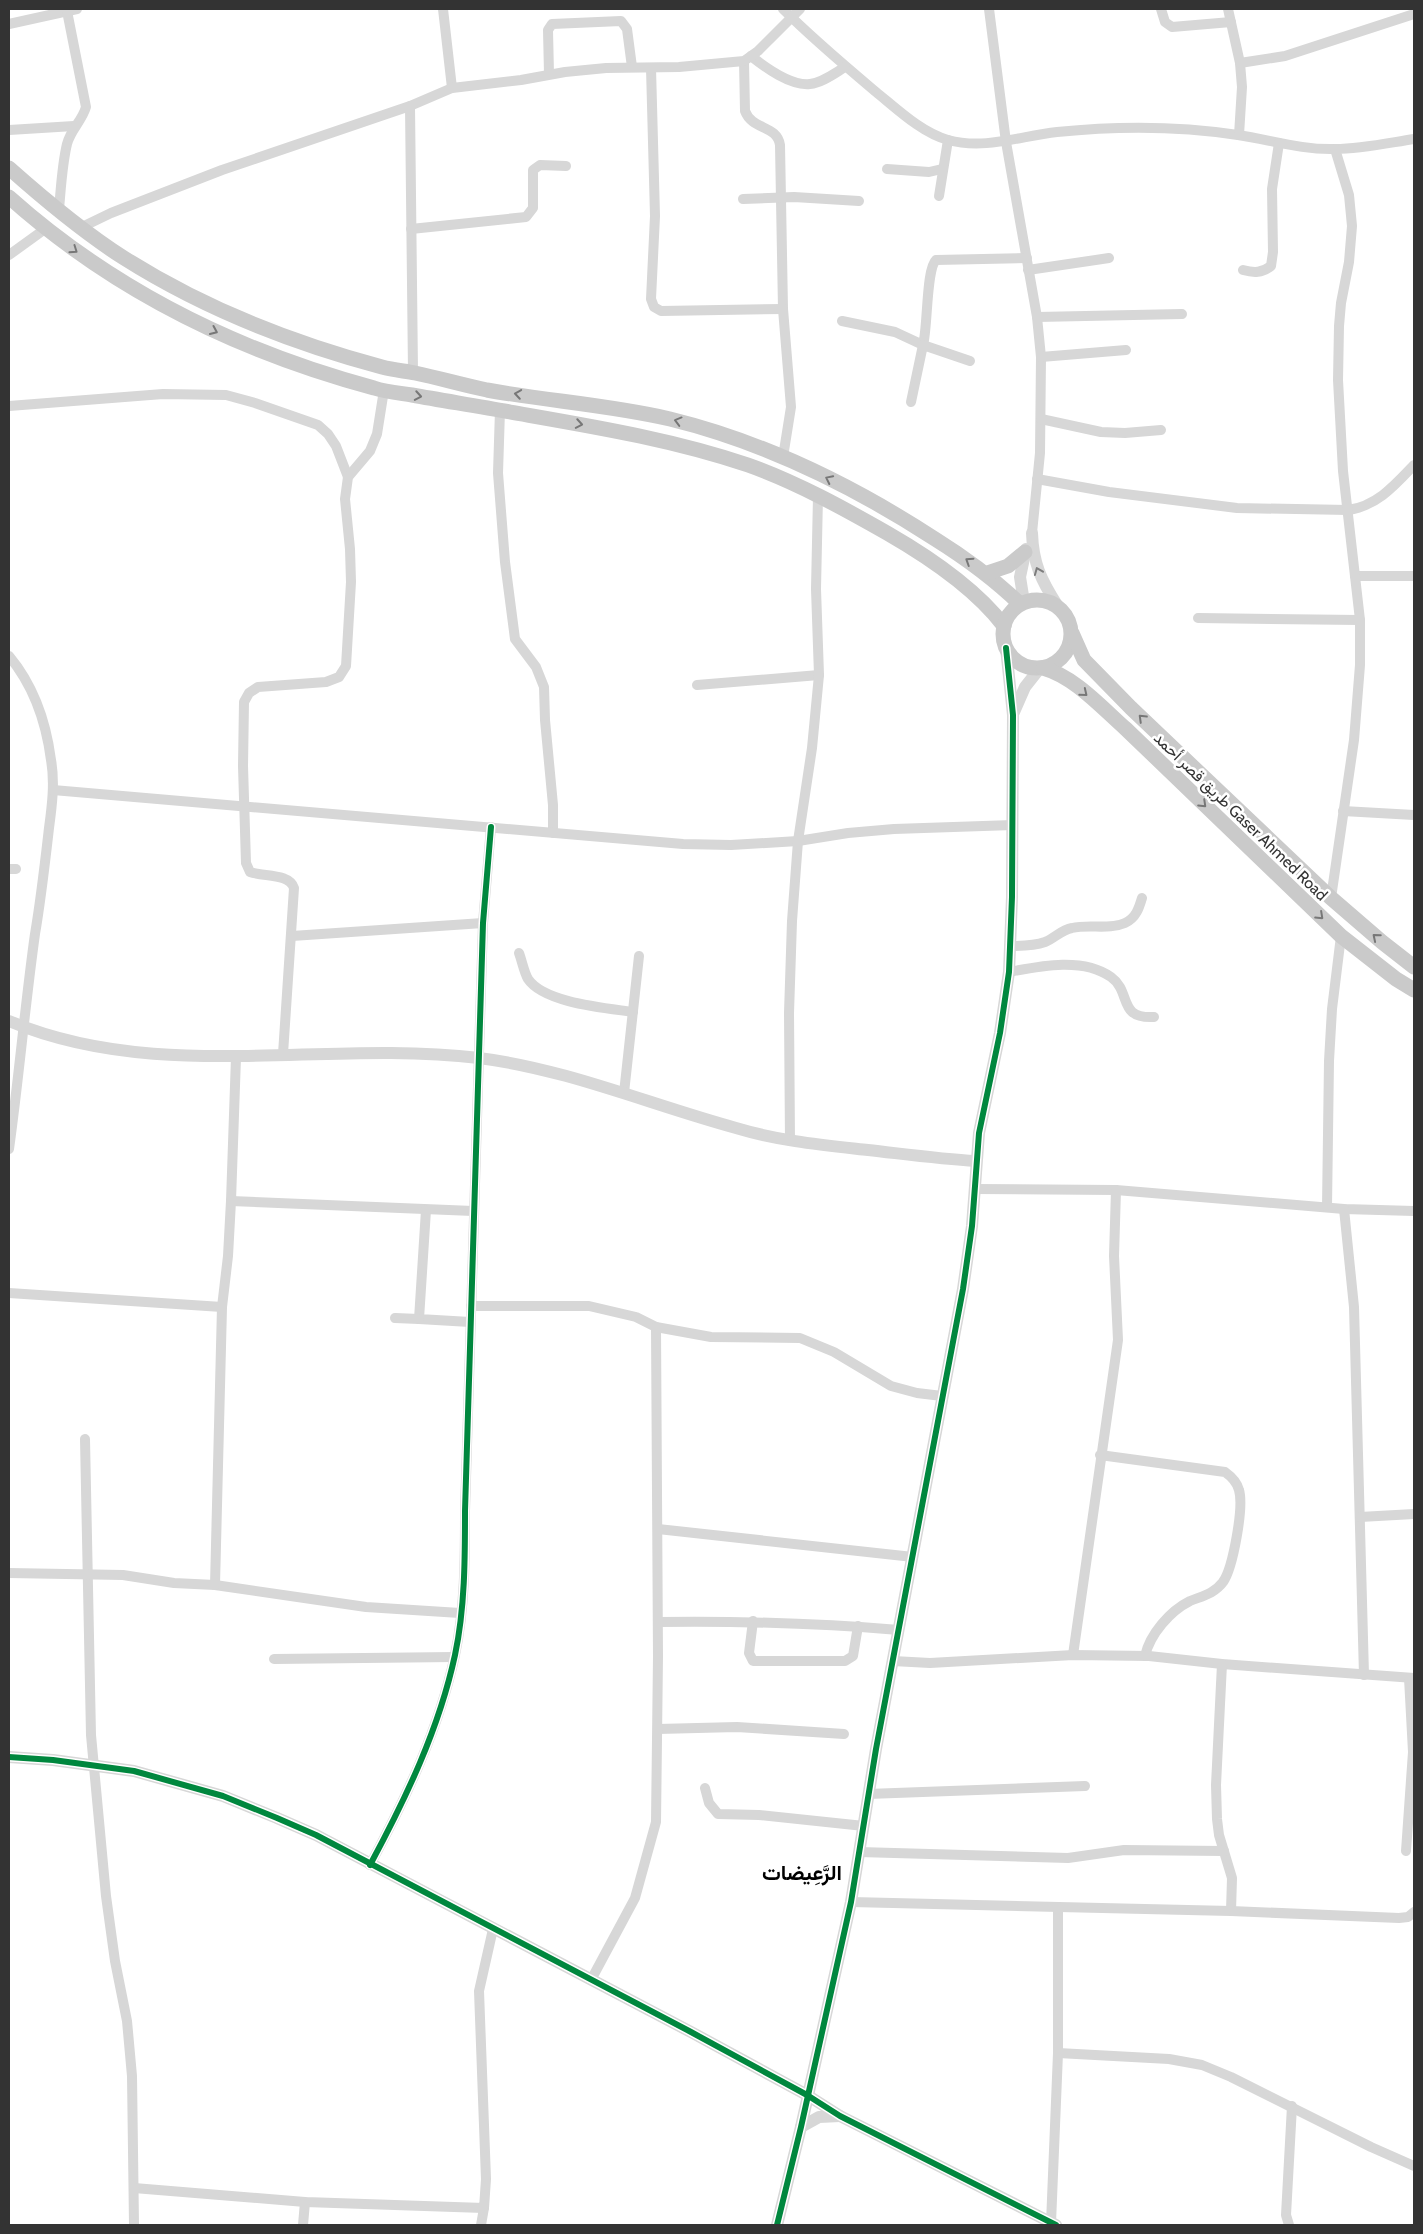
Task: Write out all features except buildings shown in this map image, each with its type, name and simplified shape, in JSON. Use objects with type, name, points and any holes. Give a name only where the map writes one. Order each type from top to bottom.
[{"type":"main road","points":[[9,168],[58,209],[122,257],[182,292],[243,320],[312,346],[385,368],[413,372],[487,390],[668,418],[716,432],[783,458],[872,501],[987,573],[1022,603]]},
{"type":"main road","points":[[9,197],[45,229],[98,266],[151,299],[207,328],[263,352],[320,373],[384,390],[625,432],[701,451],[750,466],[818,496],[909,546],[992,610],[1004,626]]},
{"type":"main road","points":[[987,573],[1008,566],[1025,552]]},
{"type":"main road","points":[[1035,599],[1046,600],[1057,605],[1068,617],[1072,633],[1070,645],[1064,656],[1055,664],[1041,668],[1032,668],[1016,661],[1006,648],[1004,626],[1010,613],[1022,603],[1035,599]]},
{"type":"main road","name":"طريق قصر أحمد Gaser Ahmed Road","points":[[1072,633],[1084,660],[1098,675],[1331,898],[1414,967]]},
{"type":"main road","name":"طريق قصر أحمد Gaser Ahmed Road","points":[[1041,668],[1055,671],[1067,679],[1126,729],[1341,936],[1396,979],[1414,990]]},
{"type":"street","points":[[443,9],[452,88]]},
{"type":"street","points":[[784,9],[845,67],[910,118],[948,140],[970,144],[1006,142],[1056,132],[1100,129],[1168,129],[1239,135],[1279,143],[1335,149],[1414,139]]},
{"type":"street","points":[[783,458],[791,407],[782,309],[779,137],[771,130],[753,123],[746,111],[748,59],[800,9]]},
{"type":"street","points":[[989,9],[1006,142],[1037,316],[1041,358],[1041,419],[1032,533],[1037,570],[1057,605]]},
{"type":"street","points":[[1161,9],[1165,22],[1172,28],[1231,22]]},
{"type":"street","points":[[1228,9],[1240,63],[1242,87],[1239,135]]},
{"type":"street","points":[[9,24],[72,10],[86,106],[84,116],[74,126],[67,144],[58,209]]},
{"type":"street","points":[[1240,63],[1285,56],[1414,14]]},
{"type":"street","points":[[549,74],[548,30],[552,24],[621,21],[627,29],[632,68]]},
{"type":"street","points":[[82,227],[111,213],[222,170],[410,106],[452,88],[606,68],[652,68],[748,59],[787,79],[810,84],[825,79],[845,67]]},
{"type":"street","points":[[652,68],[655,216],[651,299],[654,308],[661,312],[782,309]]},
{"type":"street","points":[[410,106],[413,372]]},
{"type":"street","points":[[9,130],[74,126]]},
{"type":"street","points":[[939,196],[948,140]]},
{"type":"street","points":[[1243,270],[1253,273],[1261,272],[1271,266],[1272,189],[1279,143]]},
{"type":"street","points":[[1331,898],[1351,765],[1359,694],[1360,620],[1340,432],[1339,331],[1341,302],[1349,262],[1352,226],[1349,195],[1335,149]]},
{"type":"street","points":[[411,228],[526,217],[533,208],[533,170],[540,165],[566,166]]},
{"type":"street","points":[[887,169],[930,172],[942,169]]},
{"type":"street","points":[[743,199],[794,198],[858,201]]},
{"type":"street","points":[[9,255],[45,229]]},
{"type":"street","points":[[912,402],[927,332],[930,272],[936,260],[1027,258]]},
{"type":"street","points":[[1028,270],[1109,258]]},
{"type":"street","points":[[1037,316],[1182,314]]},
{"type":"street","points":[[842,321],[895,332],[923,345],[970,361]]},
{"type":"street","points":[[1041,358],[1126,350]]},
{"type":"street","points":[[348,477],[370,451],[381,417],[384,390]]},
{"type":"street","points":[[9,406],[164,394],[226,395],[318,426],[328,434],[336,446],[348,477],[345,499],[350,549],[350,582],[346,666],[339,677],[326,682],[268,684],[258,687],[249,693],[244,702],[246,863],[250,872],[286,879],[292,882],[294,888],[283,1054]]},
{"type":"street","points":[[500,410],[499,483],[505,562],[515,639],[536,667],[544,687],[545,720],[554,805],[554,833]]},
{"type":"street","points":[[1041,419],[1111,433],[1161,430]]},
{"type":"street","points":[[1037,479],[1109,492],[1237,508],[1348,510],[1373,502],[1414,465]]},
{"type":"street","points":[[790,1141],[790,957],[798,841],[812,748],[819,675],[816,589],[818,496]]},
{"type":"street","points":[[1022,603],[1020,577],[1025,552],[1032,533]]},
{"type":"street","points":[[1356,576],[1414,576]]},
{"type":"street","points":[[1198,618],[1360,620]]},
{"type":"street","points":[[777,2225],[801,2127],[850,1902],[868,1794],[963,1289],[972,1226],[978,1133],[1000,1033],[1011,946],[1013,715],[1006,648]]},
{"type":"street","points":[[9,656],[34,693],[44,723],[52,761],[53,790],[43,882],[22,1026],[21,1058],[9,1149]]},
{"type":"street","points":[[1013,715],[1025,687],[1041,668]]},
{"type":"street","points":[[697,685],[819,675]]},
{"type":"street","points":[[53,790],[682,844],[731,845],[798,841],[848,833],[894,829],[1013,825]]},
{"type":"street","points":[[1343,811],[1414,815]]},
{"type":"street","points":[[370,1865],[396,1817],[419,1766],[447,1687],[454,1657],[460,1613],[465,1553],[473,1211],[480,1058],[483,924],[491,827]]},
{"type":"street","points":[[1011,946],[1032,946],[1046,942],[1063,930],[1071,928],[1126,923],[1139,910],[1142,898]]},
{"type":"street","points":[[292,936],[483,924]]},
{"type":"street","points":[[1327,1207],[1329,1060],[1332,1008],[1341,936]]},
{"type":"street","points":[[519,953],[529,980],[544,991],[566,1002],[633,1012]]},
{"type":"street","points":[[624,1093],[639,956]]},
{"type":"street","points":[[1009,972],[1052,965],[1091,968],[1109,975],[1118,982],[1127,1008],[1144,1018],[1154,1017]]},
{"type":"street","points":[[9,1021],[75,1042],[126,1051],[236,1057],[283,1054],[432,1053],[480,1058],[554,1074],[624,1093],[736,1129],[790,1141],[976,1162]]},
{"type":"street","points":[[215,1585],[222,1306],[228,1256],[236,1057]]},
{"type":"street","points":[[974,1189],[1116,1190],[1344,1209],[1414,1211]]},
{"type":"street","points":[[1072,1655],[1118,1340],[1114,1256],[1116,1190]]},
{"type":"street","points":[[231,1201],[473,1211]]},
{"type":"street","points":[[1344,1209],[1354,1307],[1364,1676]]},
{"type":"street","points":[[419,1319],[426,1210]]},
{"type":"street","points":[[9,1293],[222,1306]]},
{"type":"street","points":[[471,1306],[589,1306],[636,1317],[656,1327],[711,1337],[800,1338],[834,1352],[890,1386],[917,1393],[942,1396]]},
{"type":"street","points":[[396,1318],[470,1322]]},
{"type":"street","points":[[591,1980],[635,1898],[656,1822],[658,1529],[656,1327]]},
{"type":"street","points":[[85,1439],[90,1693],[94,1765],[114,1961],[128,2030],[132,2076],[134,2225]]},
{"type":"street","points":[[1100,1456],[1225,1472],[1233,1478],[1240,1491],[1241,1506],[1231,1568],[1223,1582],[1214,1592],[1184,1604],[1166,1620],[1147,1646],[1145,1656]]},
{"type":"street","points":[[1360,1518],[1414,1514]]},
{"type":"street","points":[[658,1529],[913,1557]]},
{"type":"street","points":[[9,1573],[123,1575],[174,1583],[215,1585],[366,1607],[460,1613]]},
{"type":"street","points":[[658,1622],[753,1621],[899,1630]]},
{"type":"street","points":[[753,1621],[749,1653],[753,1661],[845,1661],[853,1656],[858,1626]]},
{"type":"street","points":[[893,1661],[930,1663],[1072,1655],[1145,1656],[1364,1676],[1412,1678],[1413,1752],[1406,1852]]},
{"type":"street","points":[[274,1659],[454,1657]]},
{"type":"street","points":[[1222,1664],[1216,1785],[1218,1835],[1232,1878],[1231,1911]]},
{"type":"street","points":[[658,1729],[737,1727],[844,1734]]},
{"type":"street","points":[[9,1757],[94,1765],[134,1771],[223,1796],[316,1835],[807,2095],[840,2116],[1053,2224],[1058,2053],[1058,1907]]},
{"type":"street","points":[[868,1794],[1085,1786]]},
{"type":"street","points":[[705,1788],[709,1803],[718,1814],[768,1816],[864,1826]]},
{"type":"street","points":[[859,1852],[1068,1858],[1124,1850],[1224,1851]]},
{"type":"street","points":[[850,1902],[1231,1911],[1399,1918],[1408,1917],[1414,1912]]},
{"type":"street","points":[[481,2225],[486,2179],[479,1991],[493,1929]]},
{"type":"street","points":[[1058,2053],[1169,2059],[1202,2065],[1292,2106],[1371,2147],[1414,2166]]},
{"type":"street","points":[[1289,2225],[1286,2214],[1292,2106]]},
{"type":"street","points":[[801,2127],[809,2121],[820,2117],[840,2116]]},
{"type":"street","points":[[134,2188],[305,2202],[484,2208]]},
{"type":"street","points":[[303,2225],[305,2202]]},
{"type":"cycle path","points":[[777,2225],[801,2127],[851,1902],[876,1749],[963,1289],[972,1226],[979,1133],[1000,1033],[1009,972],[1012,897],[1013,715],[1006,648]]},
{"type":"cycle path","points":[[370,1865],[408,1789],[431,1736],[448,1683],[461,1619],[483,923],[491,827]]},
{"type":"cycle path","points":[[9,1757],[53,1760],[134,1771],[223,1796],[316,1835],[691,2032],[807,2095],[840,2116],[1056,2225]]},
{"type":"district","name":"الرَّعِيضات","points":[[802,1873]]}]
